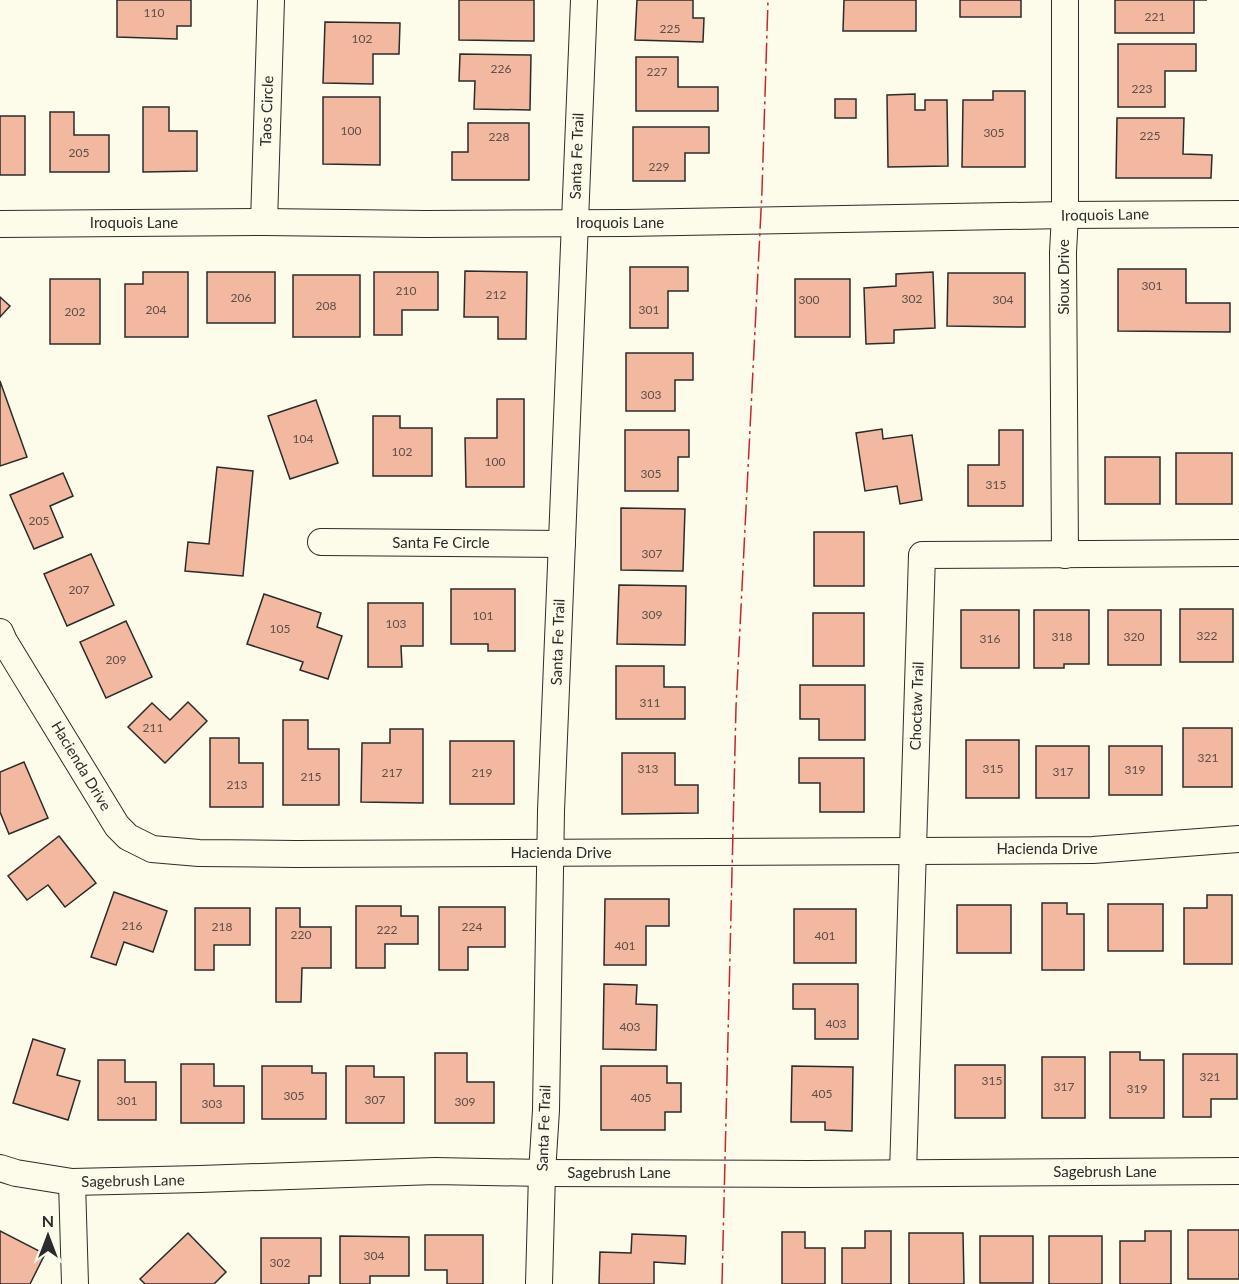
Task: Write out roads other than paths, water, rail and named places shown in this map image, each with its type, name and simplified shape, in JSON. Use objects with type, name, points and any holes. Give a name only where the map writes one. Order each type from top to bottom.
[{"type":"street","name":"Taos Circle","points":[[264,222],[271,0]]},
{"type":"street","name":"Santa Fe Trail","points":[[539,1284],[546,1110],[550,811],[584,0]]},
{"type":"street","name":"Sioux Drive","points":[[1065,0],[1063,252],[1065,555]]},
{"type":"street","name":"Iroquois Lane","points":[[0,224],[575,223],[1239,214]]},
{"type":"street","name":"Santa Fe Circle","points":[[321,542],[562,544]]},
{"type":"street","name":"Choctaw Trail","points":[[903,1173],[922,555],[1239,553]]},
{"type":"street","name":"Hacienda Drive","points":[[0,632],[117,826],[128,837],[152,849],[199,853],[296,854],[1092,850],[1239,839]]},
{"type":"street","name":"Sagebrush Lane","points":[[0,1168],[16,1173],[72,1182],[435,1171],[903,1173],[1239,1171]]},
{"type":"street","points":[[72,1182],[75,1284]]}]
